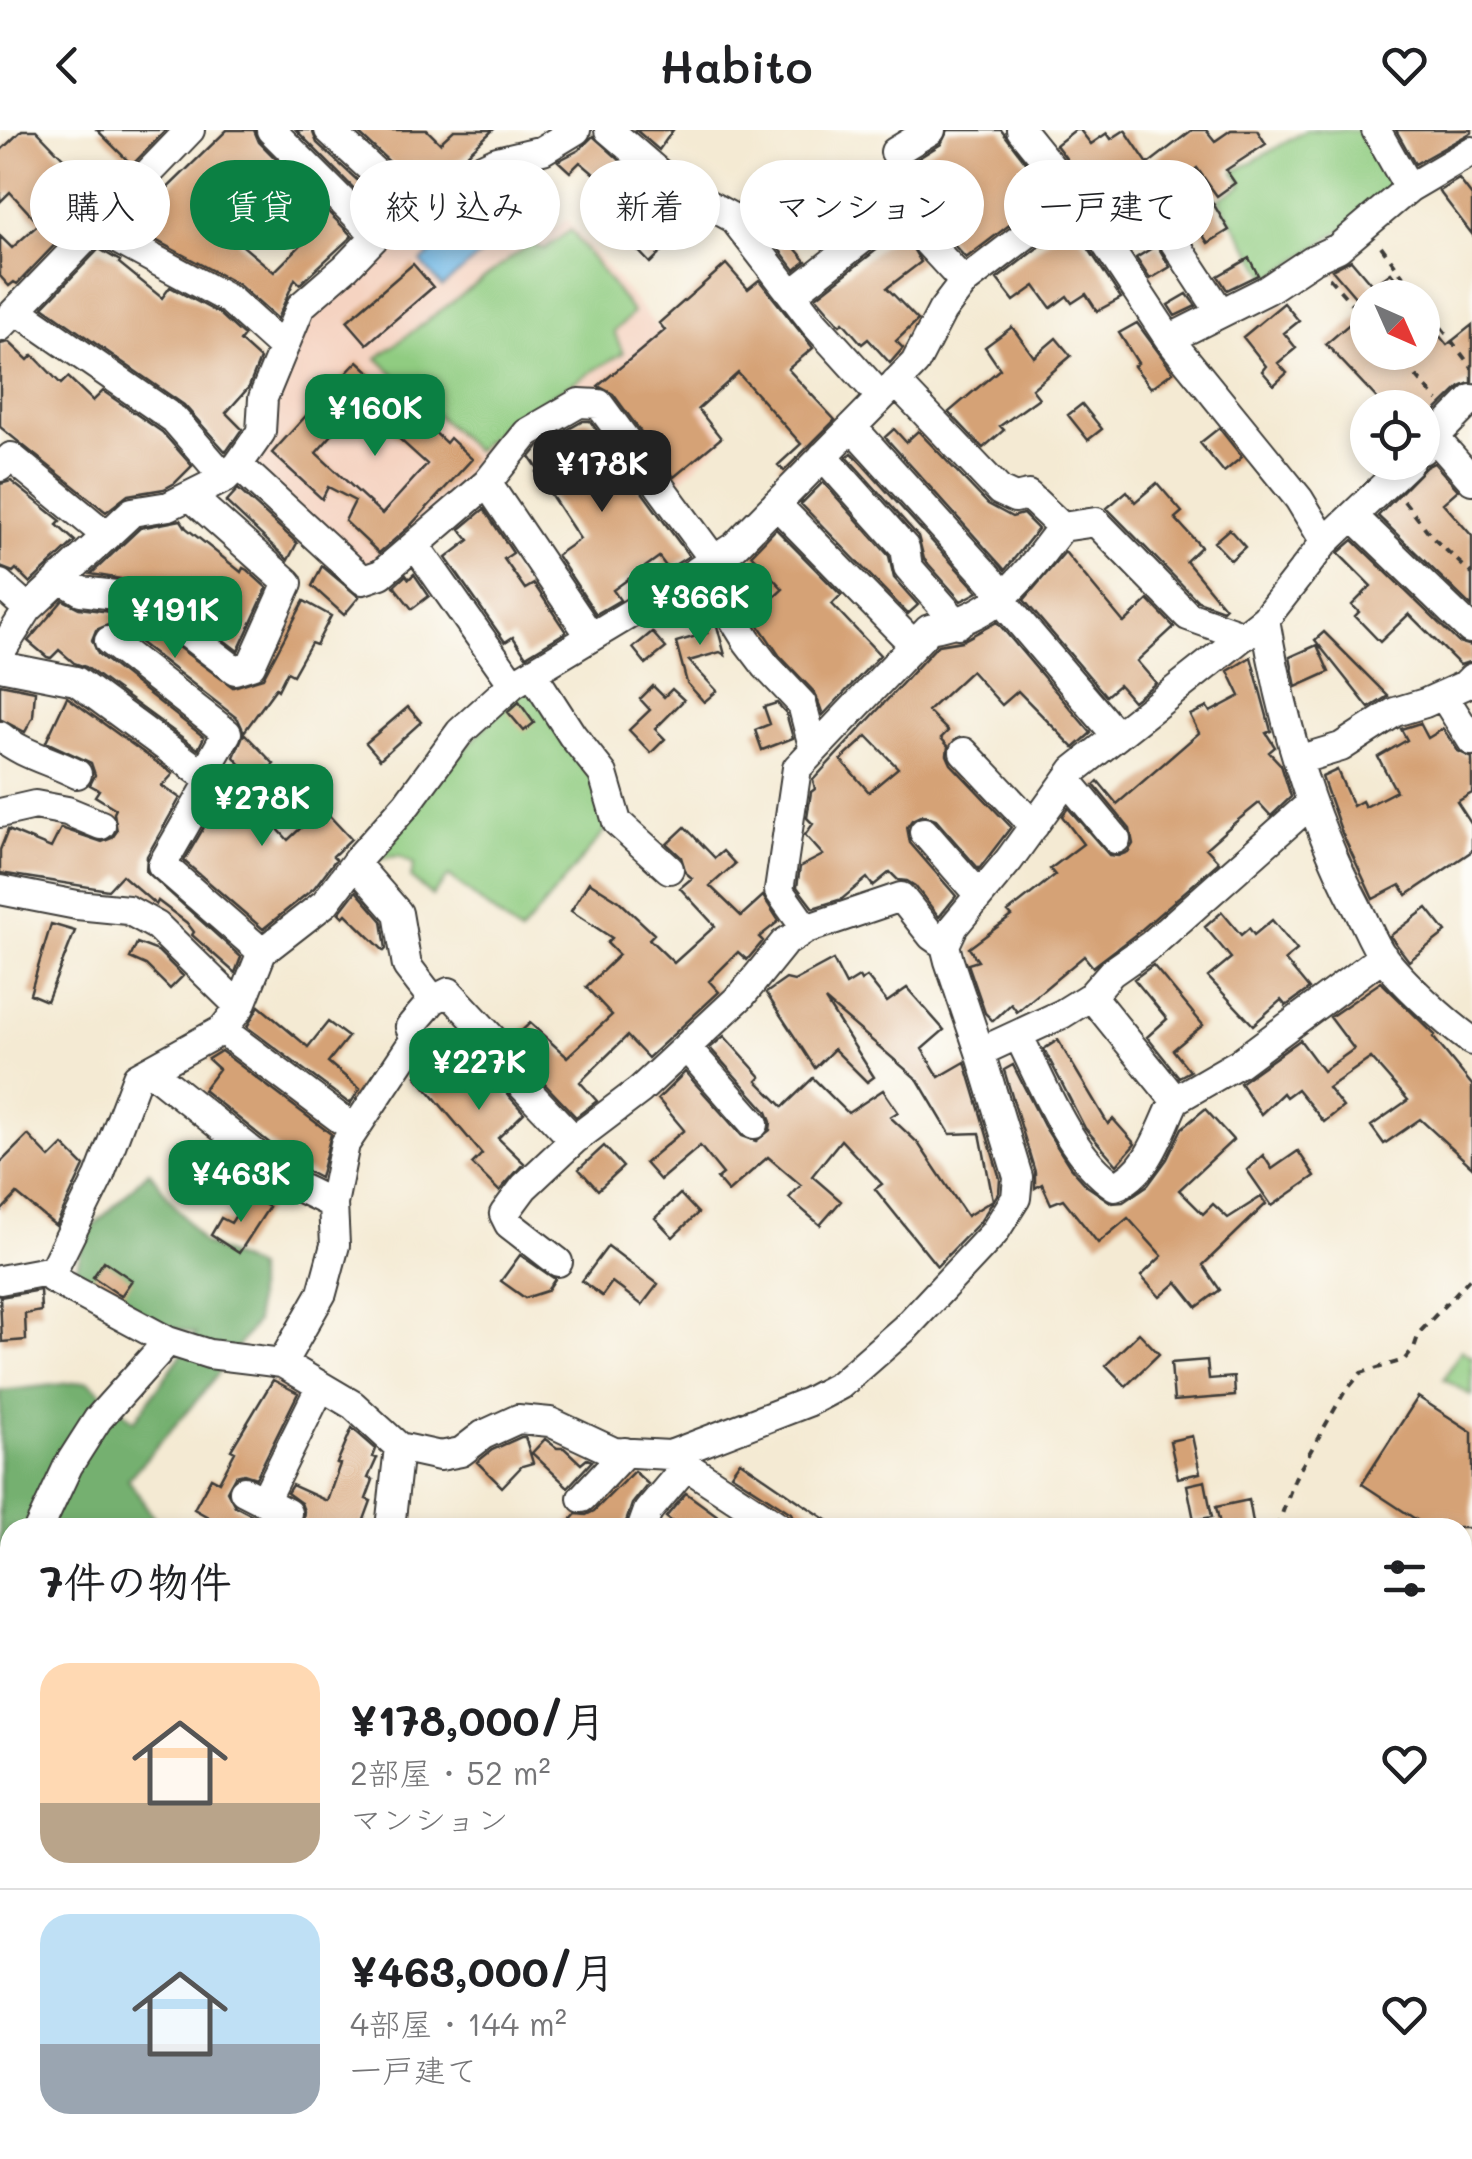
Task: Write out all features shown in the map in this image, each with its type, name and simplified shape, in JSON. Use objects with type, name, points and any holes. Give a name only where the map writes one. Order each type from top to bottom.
[{"type":"street","points":[[162,160],[190,130]]},
{"type":"street","points":[[271,130],[350,209]]},
{"type":"street","points":[[329,130],[361,160]]},
{"type":"street","points":[[501,160],[543,150],[576,130]]},
{"type":"street","points":[[609,130],[674,186],[734,218],[792,294],[889,389],[1000,491],[1015,498],[1028,496],[1062,527]]},
{"type":"street","points":[[895,152],[931,130]]},
{"type":"street","points":[[1020,130],[1045,160]]},
{"type":"street","points":[[1376,130],[1409,188]]},
{"type":"street","points":[[1169,340],[1338,248],[1409,188],[1472,151]]},
{"type":"street","points":[[792,294],[908,202],[928,243],[964,282]]},
{"type":"street","points":[[77,250],[9,319],[174,419],[363,580],[380,574],[486,483],[527,433],[579,403],[598,404],[708,564],[747,641],[802,704],[814,750]]},
{"type":"street","points":[[137,250],[230,300],[282,348]]},
{"type":"street","points":[[0,653],[28,608],[132,512],[170,506],[232,472],[261,432],[263,398],[301,306],[360,250]]},
{"type":"street","points":[[766,1518],[678,1460],[614,1452],[550,1422],[518,1419],[483,1435],[462,1452],[440,1456],[399,1447],[353,1405],[282,1363],[209,1354],[168,1341],[53,1279],[53,1270],[98,1177],[137,1077],[222,1030],[240,1007],[262,952],[325,904],[460,732],[522,678],[735,546],[916,364],[942,312],[964,282],[1006,250]]},
{"type":"street","points":[[1110,250],[1169,340],[1299,499],[1325,542]]},
{"type":"street","points":[[1180,250],[1221,313]]},
{"type":"street","points":[[852,427],[1003,598],[1117,736]]},
{"type":"street","points":[[1446,427],[1472,480]]},
{"type":"street","points":[[823,456],[905,548],[908,568],[958,624]]},
{"type":"street","points":[[0,467],[11,457],[106,536]]},
{"type":"street","points":[[946,945],[954,926],[1074,770],[1254,627],[1325,542],[1391,480]]},
{"type":"street","points":[[486,483],[591,637]]},
{"type":"street","points":[[60,578],[81,591],[140,598],[235,670],[251,665],[288,583],[190,496]]},
{"type":"street","points":[[776,504],[914,644]]},
{"type":"street","points":[[1353,516],[1470,629]]},
{"type":"street","points":[[806,929],[779,891],[797,768],[929,629],[958,624],[1003,598],[1017,586],[1062,527],[1096,522],[1188,616],[1254,627]]},
{"type":"street","points":[[415,545],[604,774],[617,822],[669,869]]},
{"type":"street","points":[[0,584],[28,608]]},
{"type":"street","points":[[1254,627],[1275,678],[1310,804],[1346,887],[1383,956],[1456,1030],[1472,1041]]},
{"type":"street","points":[[109,641],[227,733],[204,775]]},
{"type":"street","points":[[0,666],[76,681],[211,780],[162,866],[262,952]]},
{"type":"street","points":[[1298,760],[1341,747],[1395,712],[1443,695],[1472,678]]},
{"type":"street","points":[[1443,695],[1472,741]]},
{"type":"street","points":[[0,736],[16,749],[44,757],[77,774]]},
{"type":"street","points":[[964,752],[1034,826]]},
{"type":"street","points":[[1067,780],[1116,839]]},
{"type":"street","points":[[980,1052],[1091,996],[1110,973],[1150,945],[1310,804]]},
{"type":"street","points":[[0,813],[34,805],[67,810],[101,825]]},
{"type":"street","points":[[924,832],[979,894]]},
{"type":"street","points":[[356,865],[398,913],[407,966],[432,1000]]},
{"type":"street","points":[[0,890],[128,910],[157,926],[240,1007]]},
{"type":"street","points":[[558,1262],[508,1224],[504,1214],[524,1186],[574,1140],[640,1090],[742,995],[784,943],[806,929],[900,897],[932,936],[946,945],[1018,1177],[1016,1198],[994,1233],[905,1328],[840,1384],[678,1460],[646,1518]]},
{"type":"street","points":[[1018,1035],[1082,1156],[1116,1186],[1142,1167],[1175,1100],[1239,1063],[1383,956]]},
{"type":"street","points":[[282,1363],[322,1293],[335,1245],[333,1204],[345,1144],[415,1038],[410,1027],[432,1000],[449,992],[524,1073],[520,1083],[574,1140]]},
{"type":"street","points":[[1091,996],[1175,1100]]},
{"type":"street","points":[[222,1030],[361,1118]]},
{"type":"street","points":[[686,1047],[754,1124]]},
{"type":"street","points":[[151,1072],[294,1184],[333,1204]]},
{"type":"street","points":[[0,1280],[53,1270]]},
{"type":"street","points":[[44,1518],[68,1466],[98,1419],[168,1341]]},
{"type":"street","points":[[265,1502],[320,1386]]},
{"type":"street","points":[[391,1518],[399,1447]]},
{"type":"street","points":[[582,1498],[624,1452]]},
{"type":"path","points":[[1366,226],[1406,280]]},
{"type":"path","points":[[1312,260],[1350,302]]},
{"type":"path","points":[[1440,325],[1472,368]]},
{"type":"path","points":[[1406,370],[1446,427]]},
{"type":"path","points":[[1403,480],[1434,539],[1472,574]]},
{"type":"path","points":[[1281,1518],[1295,1478],[1344,1393],[1360,1373],[1404,1360],[1414,1348],[1418,1333],[1472,1276]]},
{"type":"shaded area","points":[[567,219],[580,235],[580,250],[593,250],[675,349],[664,357],[726,437],[672,489],[600,392],[492,465],[366,570],[252,463],[308,312],[383,250],[560,250],[560,224]]},
{"type":"green space","points":[[1307,130],[1362,130],[1395,186],[1351,224],[1269,279],[1218,200],[1242,185],[1234,172]]},
{"type":"green space","points":[[571,230],[580,242],[580,250],[586,250],[633,313],[614,332],[623,353],[510,420],[475,451],[377,358],[522,250],[560,250],[560,238]]},
{"type":"green space","points":[[529,679],[601,779],[610,825],[520,934],[449,876],[432,896],[411,878],[414,864],[399,856],[381,858],[373,850]]},
{"type":"green space","points":[[149,1171],[203,1243],[256,1268],[256,1322],[204,1392],[128,1479],[154,1518],[0,1518],[0,1391],[88,1381],[134,1421],[196,1334],[162,1325],[75,1274],[85,1235]]},
{"type":"green space","points":[[1461,1350],[1472,1357],[1472,1396],[1444,1379]]},
{"type":"water","points":[[435,250],[486,250],[442,287],[421,262]]},
{"type":"building","points":[[22,130],[36,130],[64,159],[30,160],[30,214],[10,192],[0,202],[0,151]]},
{"type":"building","points":[[97,130],[166,130],[137,160],[127,160]]},
{"type":"building","points":[[227,130],[254,130],[259,142],[277,160],[196,160]]},
{"type":"building","points":[[296,130],[312,130],[317,143],[350,174],[350,185],[330,160]]},
{"type":"building","points":[[355,130],[427,130],[440,143],[454,130],[493,130],[459,160],[387,160]]},
{"type":"building","points":[[636,130],[673,130],[659,150]]},
{"type":"building","points":[[948,130],[1001,130],[1024,160],[1004,160],[1004,229],[984,244],[984,160],[915,160],[941,144]]},
{"type":"building","points":[[1075,130],[1080,130],[1091,144],[1107,133],[1111,139],[1125,130],[1145,160],[1067,160],[1056,145]]},
{"type":"building","points":[[1192,130],[1206,130],[1215,141],[1231,130],[1257,130],[1266,144],[1226,170],[1235,183],[1217,196],[1214,160],[1153,160]]},
{"type":"building","points":[[1396,130],[1472,130],[1472,132],[1415,164]]},
{"type":"building","points":[[593,136],[620,160],[580,160],[570,172],[560,160],[579,150]]},
{"type":"building","points":[[190,166],[190,250],[248,250],[274,272],[296,250],[330,250],[330,214],[350,234],[300,284],[295,279],[277,319],[239,285],[170,248],[170,186]]},
{"type":"building","points":[[1459,179],[1472,196],[1472,234],[1439,191]]},
{"type":"building","points":[[1214,205],[1229,230],[1214,239]]},
{"type":"building","points":[[30,232],[30,250],[50,250],[17,284],[9,286],[0,276],[0,236],[12,248]]},
{"type":"building","points":[[101,250],[120,261],[162,298],[170,287],[220,314],[244,336],[240,341],[260,359],[249,387],[226,413],[242,429],[226,452],[184,405],[43,307]]},
{"type":"building","points":[[638,250],[664,250],[650,263]]},
{"type":"building","points":[[780,250],[797,250],[806,261],[795,270]]},
{"type":"building","points":[[876,250],[914,250],[921,262],[887,288],[918,320],[896,341],[903,348],[890,363],[868,339],[862,344],[843,322],[840,325],[816,297]]},
{"type":"building","points":[[959,250],[976,250],[966,258]]},
{"type":"building","points":[[1035,250],[1089,250],[1121,298],[1097,311],[1086,294],[1072,303],[1067,296],[1051,308],[1035,286],[1014,301],[997,279]]},
{"type":"building","points":[[1149,250],[1160,250],[1170,267],[1150,279],[1136,258]]},
{"type":"building","points":[[1249,258],[1258,275],[1227,290],[1218,276]]},
{"type":"building","points":[[1351,260],[1368,280],[1350,280],[1350,291],[1332,270]]},
{"type":"building","points":[[413,264],[433,287],[367,344],[347,321]]},
{"type":"building","points":[[726,264],[748,289],[759,280],[813,348],[788,369],[835,420],[784,471],[778,465],[801,444],[738,373],[698,409],[721,438],[674,477],[613,394],[598,386],[665,330],[659,323]]},
{"type":"building","points":[[1187,294],[1196,306],[1175,316],[1168,305]]},
{"type":"building","points":[[1284,303],[1299,321],[1284,333],[1296,348],[1278,363],[1287,373],[1274,385],[1262,371],[1266,366],[1243,337]]},
{"type":"building","points":[[1137,323],[1173,372],[1151,388],[1134,366],[1138,363],[1119,333]]},
{"type":"building","points":[[1350,323],[1350,370],[1326,344]]},
{"type":"building","points":[[1472,325],[1472,382],[1460,387],[1440,406],[1440,390],[1369,390],[1350,370],[1440,370],[1440,336],[1447,345]]},
{"type":"building","points":[[1012,327],[1034,357],[1056,338],[1071,356],[1032,389],[1039,398],[1000,426],[1004,430],[983,448],[949,412],[1000,369],[985,347]]},
{"type":"building","points":[[9,342],[28,360],[33,355],[61,384],[68,377],[93,401],[103,391],[162,432],[192,466],[164,489],[128,495],[106,512],[0,427],[0,344]]},
{"type":"building","points":[[358,361],[446,443],[450,438],[472,459],[409,527],[379,553],[345,521],[355,501],[328,487],[322,499],[272,453],[314,407],[338,428],[316,453],[382,514],[427,464],[335,385]]},
{"type":"building","points":[[1082,404],[1102,429],[1088,440],[1068,415]]},
{"type":"building","points":[[583,421],[590,421],[689,556],[668,569],[659,557],[613,590],[620,600],[596,614],[557,555],[580,539],[530,457],[539,446]]},
{"type":"building","points":[[1219,428],[1242,457],[1224,472],[1200,443]]},
{"type":"building","points":[[894,429],[906,442],[918,431],[988,504],[1012,517],[1023,514],[1038,529],[1005,570],[885,437]]},
{"type":"building","points":[[852,453],[978,592],[961,601],[924,559],[918,536],[847,457]]},
{"type":"building","points":[[1440,470],[1458,490],[1443,503],[1472,536],[1472,607],[1378,516],[1413,480],[1440,480]]},
{"type":"building","points":[[11,481],[61,521],[57,525],[75,541],[30,583],[16,569],[13,572],[0,567],[0,484]]},
{"type":"building","points":[[823,482],[889,556],[894,578],[918,605],[908,614],[801,504]]},
{"type":"building","points":[[1157,483],[1182,512],[1175,518],[1201,547],[1186,561],[1223,610],[1198,601],[1107,508],[1127,491],[1135,502]]},
{"type":"building","points":[[238,489],[297,543],[288,560],[226,502]]},
{"type":"building","points":[[484,509],[513,553],[504,559],[525,589],[534,584],[566,632],[526,656],[513,637],[505,642],[446,558],[469,540],[460,529]]},
{"type":"building","points":[[181,520],[241,572],[243,568],[247,570],[267,588],[238,651],[151,584],[91,574],[140,528]]},
{"type":"building","points":[[776,529],[841,595],[832,604],[880,655],[823,715],[815,693],[779,655],[753,617],[783,589],[751,555]]},
{"type":"building","points":[[1229,529],[1245,547],[1231,560],[1214,542]]},
{"type":"building","points":[[1353,540],[1458,642],[1472,646],[1472,661],[1460,665],[1409,614],[1380,642],[1355,616],[1359,612],[1352,605],[1371,586],[1338,553]]},
{"type":"building","points":[[1065,552],[1124,623],[1148,600],[1174,627],[1137,661],[1156,683],[1133,701],[1119,685],[1106,696],[1024,600]]},
{"type":"building","points":[[322,566],[359,597],[344,615],[312,586]]},
{"type":"building","points":[[414,574],[429,596],[412,609],[394,586],[406,575],[409,579]]},
{"type":"building","points":[[697,593],[717,626],[725,655],[720,652],[689,661],[717,691],[704,702],[687,683],[676,642],[707,633],[684,601]]},
{"type":"building","points":[[63,600],[79,608],[134,615],[233,687],[263,678],[304,601],[331,616],[316,645],[311,643],[293,675],[287,672],[278,690],[244,732],[238,719],[120,627],[110,624],[96,630],[92,640],[98,654],[204,737],[198,749],[86,667],[74,663],[59,650],[47,657],[28,641]]},
{"type":"building","points":[[997,622],[1091,733],[1074,748],[1018,691],[1002,705],[971,671],[928,711],[948,731],[941,738],[948,746],[951,764],[1011,827],[979,869],[936,820],[922,815],[912,820],[907,827],[910,843],[956,896],[939,917],[915,886],[898,880],[890,872],[873,886],[867,878],[842,899],[813,908],[797,887],[800,867],[823,855],[805,835],[813,824],[807,818],[811,792],[815,789],[813,780],[938,645],[962,641]],"holes":[[[867,736],[898,768],[869,792],[841,760]]]},
{"type":"building","points":[[652,632],[666,648],[646,664],[633,648]]},
{"type":"building","points":[[1324,632],[1388,696],[1369,708],[1315,640]]},
{"type":"building","points":[[1317,645],[1329,672],[1296,687],[1290,657]]},
{"type":"building","points":[[1251,657],[1271,731],[1266,733],[1275,747],[1269,752],[1281,765],[1291,797],[1271,816],[1259,803],[1232,825],[1206,848],[1219,862],[1093,967],[1084,956],[1017,1012],[1011,1004],[993,1021],[985,1013],[968,964],[978,961],[969,948],[1012,916],[1008,912],[1055,875],[1050,869],[1083,844],[1062,816],[1068,808],[1109,855],[1128,852],[1133,844],[1130,829],[1094,785],[1098,781],[1117,804],[1199,733],[1190,715],[1207,707],[1210,712],[1240,696],[1228,671]]},
{"type":"building","points":[[0,684],[35,691],[33,717],[25,732],[0,719]]},
{"type":"building","points":[[653,686],[664,697],[672,689],[684,700],[655,729],[665,739],[651,753],[629,730],[650,710],[640,699]]},
{"type":"building","points":[[67,697],[173,774],[162,786],[180,798],[147,856],[146,871],[241,957],[235,973],[192,935],[187,923],[158,901],[156,905],[122,875],[108,890],[0,873],[0,850],[8,830],[51,848],[61,828],[102,842],[117,831],[116,809],[95,796],[99,790],[90,785],[95,775],[91,763],[46,742]]},
{"type":"building","points":[[519,702],[534,723],[524,731],[508,712]]},
{"type":"building","points":[[777,703],[786,713],[793,738],[762,750],[755,730],[770,724],[764,707]]},
{"type":"building","points":[[408,707],[421,722],[380,759],[366,743]]},
{"type":"building","points":[[1420,723],[1428,738],[1443,729],[1458,751],[1472,758],[1472,793],[1457,802],[1472,825],[1472,851],[1407,895],[1400,885],[1373,899],[1342,833],[1322,777],[1337,770],[1353,806],[1362,801],[1365,807],[1396,791],[1378,757],[1407,740],[1401,729]]},
{"type":"building","points":[[244,733],[274,764],[238,800],[288,840],[322,808],[351,839],[333,856],[336,859],[314,888],[263,929],[184,861],[244,768],[234,757]]},
{"type":"building","points":[[685,827],[715,858],[723,851],[735,864],[710,886],[741,916],[763,896],[779,921],[759,937],[763,941],[747,960],[738,952],[709,981],[719,992],[648,1058],[627,1036],[580,1082],[597,1101],[576,1117],[540,1079],[537,1062],[515,1037],[530,1023],[567,1057],[612,1015],[586,987],[619,955],[607,943],[612,938],[571,911],[589,882],[619,901],[654,934],[649,939],[674,963],[715,926],[680,888],[692,878],[681,857],[667,844]]},
{"type":"building","points":[[356,891],[382,921],[384,951],[346,914],[343,917],[339,913]]},
{"type":"building","points":[[1427,908],[1446,932],[1409,961],[1390,936]]},
{"type":"building","points":[[1222,912],[1241,935],[1249,928],[1254,935],[1272,920],[1297,950],[1285,960],[1309,989],[1286,1006],[1281,1000],[1253,1025],[1208,977],[1231,958],[1205,927]]},
{"type":"building","points":[[51,924],[75,931],[47,1001],[30,994]]},
{"type":"building","points":[[137,943],[158,951],[183,976],[170,989],[146,965],[130,958]]},
{"type":"building","points":[[833,960],[846,985],[867,977],[887,1002],[907,988],[944,1030],[922,1049],[939,1077],[965,1062],[1000,1179],[999,1192],[980,1222],[937,1266],[875,1189],[882,1184],[841,1140],[812,1176],[841,1201],[820,1225],[789,1198],[801,1185],[768,1157],[728,1192],[717,1179],[723,1174],[700,1146],[660,1180],[645,1163],[684,1130],[658,1099],[685,1072],[742,1136],[756,1141],[770,1130],[767,1112],[710,1048],[724,1036],[761,1077],[757,1081],[783,1107],[813,1078],[848,1113],[883,1090],[898,1112],[890,1117],[918,1143],[967,1216],[993,1200],[980,1133],[950,1134],[918,1080],[825,1000],[874,1077],[867,1082],[834,1049],[815,1068],[766,993],[786,979],[794,981]]},
{"type":"building","points":[[1153,965],[1203,1025],[1173,1050],[1190,1071],[1179,1077],[1147,1037],[1167,1019],[1134,979]]},
{"type":"building","points":[[1381,982],[1435,1035],[1472,1085],[1472,1167],[1420,1119],[1384,1144],[1371,1126],[1408,1100],[1371,1058],[1328,1088],[1343,1107],[1324,1122],[1297,1089],[1286,1097],[1283,1093],[1261,1114],[1240,1083],[1300,1040],[1323,1071],[1354,1049],[1330,1017]]},
{"type":"building","points":[[259,1006],[308,1047],[328,1022],[348,1037],[328,1062],[360,1089],[350,1104],[247,1027]]},
{"type":"building","points":[[1058,1040],[1108,1124],[1113,1119],[1135,1144],[1117,1165],[1085,1128],[1044,1049]]},
{"type":"building","points":[[221,1051],[331,1134],[320,1178],[301,1168],[203,1090],[219,1069],[208,1059]]},
{"type":"building","points":[[481,1052],[504,1077],[507,1094],[524,1113],[498,1138],[524,1163],[499,1191],[472,1164],[482,1154],[416,1076],[430,1063],[438,1072],[446,1064],[457,1075]]},
{"type":"building","points":[[1013,1065],[1070,1167],[1087,1186],[1112,1203],[1123,1202],[1148,1185],[1182,1128],[1205,1109],[1233,1140],[1179,1190],[1203,1214],[1213,1204],[1228,1218],[1261,1197],[1266,1204],[1203,1265],[1220,1290],[1197,1307],[1177,1282],[1160,1297],[1141,1276],[1162,1256],[1128,1218],[1098,1243],[1063,1199],[1051,1204],[1042,1184],[1035,1188],[1035,1172],[1004,1070]]},
{"type":"building","points":[[28,1135],[50,1158],[63,1145],[84,1166],[56,1226],[17,1194],[0,1212],[0,1163]]},
{"type":"building","points":[[604,1146],[623,1167],[598,1190],[579,1169]]},
{"type":"building","points":[[1298,1151],[1315,1176],[1272,1206],[1247,1170],[1263,1155],[1272,1169]]},
{"type":"building","points":[[680,1194],[698,1213],[673,1237],[655,1218]]},
{"type":"building","points":[[249,1195],[269,1207],[239,1253],[211,1235],[221,1218],[231,1223]]},
{"type":"building","points":[[608,1246],[658,1284],[642,1305],[612,1282],[602,1296],[582,1281]]},
{"type":"building","points":[[520,1255],[555,1279],[547,1291],[525,1298],[501,1281]]},
{"type":"building","points":[[104,1261],[132,1280],[121,1296],[93,1277]]},
{"type":"building","points":[[40,1290],[41,1311],[25,1314],[26,1340],[2,1342],[0,1297]]},
{"type":"building","points":[[1139,1333],[1159,1354],[1126,1386],[1106,1365]]},
{"type":"building","points":[[1207,1360],[1209,1379],[1234,1377],[1235,1396],[1174,1401],[1171,1363]]},
{"type":"building","points":[[273,1380],[298,1393],[256,1478],[235,1476],[227,1491],[235,1506],[258,1518],[210,1518],[194,1509],[211,1478],[219,1482],[235,1452],[231,1450]]},
{"type":"building","points":[[1418,1397],[1472,1432],[1472,1518],[1414,1518],[1362,1484]]},
{"type":"building","points":[[352,1428],[376,1449],[373,1457],[377,1458],[368,1478],[373,1480],[366,1499],[371,1501],[365,1518],[303,1518],[301,1503],[287,1493],[292,1485],[327,1501],[340,1464],[337,1463]]},
{"type":"building","points":[[1192,1436],[1200,1473],[1178,1478],[1170,1441]]},
{"type":"building","points":[[525,1437],[533,1463],[522,1466],[502,1487],[477,1462],[492,1450]]},
{"type":"building","points":[[545,1439],[564,1448],[581,1464],[587,1459],[592,1461],[568,1487],[532,1453]]},
{"type":"building","points":[[740,1461],[824,1518],[793,1518],[731,1474]]},
{"type":"building","points":[[634,1471],[648,1484],[632,1504],[627,1518],[573,1518],[594,1511]]},
{"type":"building","points":[[1205,1481],[1212,1517],[1194,1518],[1187,1485]]},
{"type":"building","points":[[686,1493],[721,1518],[667,1518]]},
{"type":"building","points":[[1249,1500],[1252,1518],[1219,1518],[1216,1507]]}]
